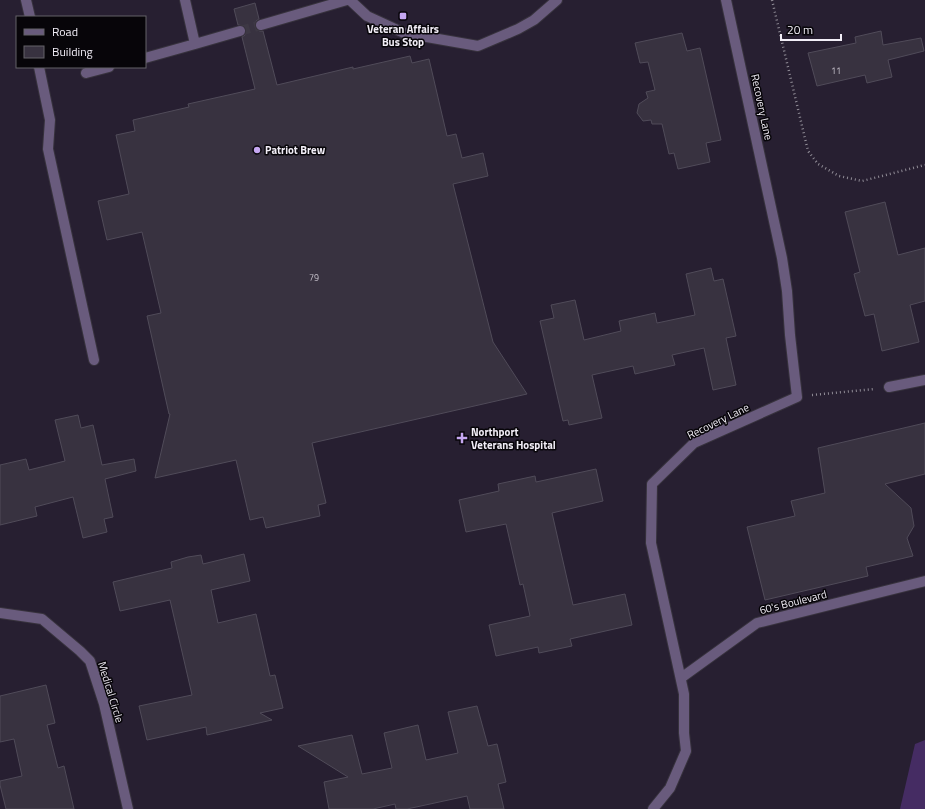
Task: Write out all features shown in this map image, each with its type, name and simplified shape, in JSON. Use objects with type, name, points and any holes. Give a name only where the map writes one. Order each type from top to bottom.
[{"type":"lane","points":[[26,0],[30,16]]},
{"type":"lane","points":[[185,0],[195,44]]},
{"type":"lane","points":[[261,26],[347,0]]},
{"type":"lane","points":[[350,0],[367,16],[404,33],[478,46],[518,29],[534,20],[557,0]]},
{"type":"lane","name":"Recovery Lane","points":[[681,678],[651,543],[652,484],[694,443],[797,397],[787,291],[782,258],[726,0]]},
{"type":"lane","points":[[146,58],[240,31]]},
{"type":"lane","points":[[40,68],[50,120],[48,149],[94,360]]},
{"type":"lane","points":[[86,73],[105,68]]},
{"type":"lane","points":[[889,387],[925,380]]},
{"type":"lane","name":"60's Boulevard","points":[[681,678],[757,623],[925,581]]},
{"type":"lane","name":"Medical Circle","points":[[0,613],[42,619],[90,661],[104,704],[128,809]]},
{"type":"lane","points":[[653,809],[670,788],[686,751],[684,733],[684,694],[681,678]]},
{"type":"path","points":[[772,0],[808,151],[818,164],[839,176],[862,181],[925,166]]},
{"type":"path","points":[[797,397],[889,387]]},
{"type":"shaded area","name":"Northport Veterans Hospital","points":[[0,0],[925,0],[925,809],[0,809]]},
{"type":"shaded area","points":[[925,740],[925,809],[900,809],[915,744]]},
{"type":"building","points":[[255,3],[259,19],[256,21],[255,26],[257,30],[263,31],[277,85],[353,67],[353,69],[410,56],[412,63],[429,59],[447,136],[456,134],[462,158],[483,153],[488,176],[453,184],[493,342],[527,394],[312,443],[326,503],[318,505],[320,516],[266,528],[263,517],[250,520],[236,460],[155,478],[170,414],[147,316],[161,313],[142,232],[107,240],[98,201],[129,194],[116,135],[135,131],[133,120],[189,107],[188,104],[255,89],[242,37],[245,35],[246,30],[244,26],[238,25],[234,9]]},
{"type":"building","points":[[881,31],[883,45],[921,38],[924,51],[888,60],[892,77],[867,83],[865,75],[817,86],[808,53],[856,43],[855,37]]},
{"type":"building","points":[[682,33],[687,51],[700,48],[721,140],[706,143],[710,162],[678,169],[674,153],[669,154],[662,124],[652,124],[651,120],[643,121],[637,113],[639,104],[648,98],[646,92],[655,90],[648,62],[640,63],[635,43]]},
{"type":"building","points":[[885,202],[898,255],[925,248],[925,301],[910,305],[919,342],[882,351],[874,314],[865,316],[854,274],[860,272],[845,212]]},
{"type":"building","points":[[711,268],[714,281],[723,279],[736,336],[726,338],[736,385],[713,390],[704,348],[672,355],[675,365],[635,374],[633,366],[592,375],[602,418],[569,425],[568,420],[563,421],[540,321],[554,318],[551,305],[575,300],[584,340],[621,331],[619,321],[655,313],[657,323],[695,315],[686,274]]},
{"type":"building","points":[[78,415],[81,428],[93,425],[102,465],[134,459],[136,471],[105,479],[113,517],[104,519],[107,532],[83,538],[73,497],[35,507],[37,516],[0,525],[0,465],[26,459],[29,470],[65,461],[55,420]]},
{"type":"building","points":[[925,423],[925,474],[885,484],[911,508],[914,526],[907,538],[913,556],[866,567],[868,576],[765,600],[747,527],[795,516],[791,501],[825,493],[818,448]]},
{"type":"building","points":[[596,469],[603,501],[552,513],[573,605],[625,594],[632,625],[570,639],[572,646],[539,653],[538,647],[496,656],[489,625],[530,616],[523,584],[520,585],[506,524],[466,532],[459,500],[499,491],[498,484],[535,476],[536,482]]},
{"type":"building","points":[[244,554],[250,581],[211,590],[218,623],[256,614],[270,676],[275,675],[283,708],[260,713],[272,720],[207,735],[206,727],[147,740],[139,706],[192,695],[170,600],[120,611],[113,582],[172,568],[171,562],[188,557],[201,555],[203,564]]},
{"type":"building","points":[[46,685],[55,723],[47,725],[58,768],[64,766],[74,809],[6,809],[0,781],[22,776],[14,739],[0,742],[0,696]]},
{"type":"building","points":[[477,706],[488,746],[497,744],[506,782],[498,784],[504,809],[470,809],[467,796],[407,809],[396,809],[395,804],[373,809],[329,809],[324,782],[348,777],[298,746],[352,735],[362,774],[392,768],[384,733],[418,725],[426,760],[458,753],[448,712]]},
{"type":"tunnel","points":[[240,31],[261,25]]},
{"type":"place","name":"Veteran Affairs Bus Stop","points":[[403,16]]},
{"type":"place","name":"Patriot Brew","points":[[257,150]]},
{"type":"place","name":"Northport Veterans Hospital","points":[[462,438]]}]
